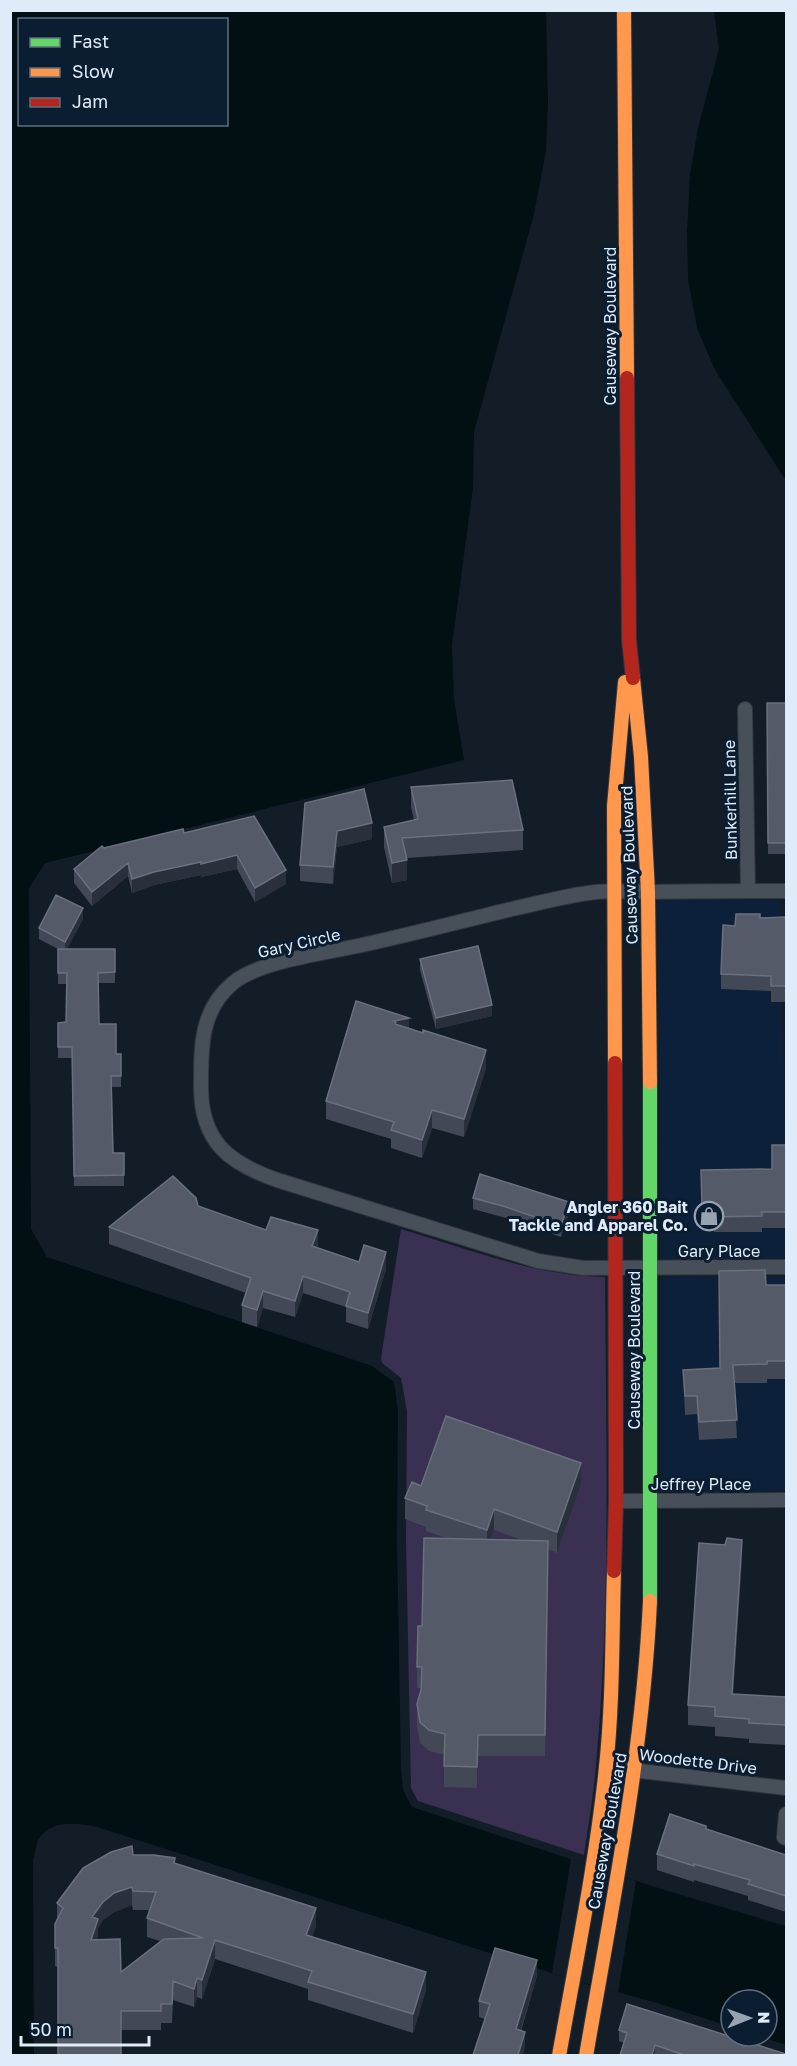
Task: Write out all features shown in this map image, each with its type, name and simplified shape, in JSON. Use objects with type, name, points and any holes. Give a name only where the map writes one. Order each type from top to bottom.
[{"type":"street","name":"Causeway Boulevard","points":[[586,2055],[635,1770],[647,1668],[651,1501],[648,892],[641,757],[629,640],[624,10]]},
{"type":"street","name":"Causeway Boulevard","points":[[560,2055],[593,1860],[606,1767],[616,1501],[614,806],[617,750],[629,640]]},
{"type":"street","name":"Bunkerhill Lane","points":[[745,709],[748,891]]},
{"type":"street","name":"Gary Circle","points":[[651,1268],[583,1268],[538,1261],[257,1173],[238,1164],[224,1152],[207,1128],[201,1097],[201,1047],[206,1018],[232,983],[264,967],[544,902],[596,892],[786,891]]},
{"type":"street","name":"Gary Place","points":[[651,1268],[786,1267]]},
{"type":"street","name":"Jeffrey Place","points":[[616,1501],[786,1500]]},
{"type":"street","name":"Woodette Drive","points":[[606,1767],[786,1788]]},
{"type":"street","points":[[786,1814],[784,1837],[786,1838]]},
{"type":"shaded area","points":[[11,11],[546,11],[548,102],[546,151],[534,214],[474,432],[473,488],[452,645],[454,699],[464,760],[45,863],[29,888],[31,1229],[47,1257],[372,1366],[394,1382],[398,1411],[397,1541],[401,1768],[403,1790],[412,1807],[658,1888],[786,1926],[786,2045],[779,2043],[779,1988],[719,1988],[719,2023],[654,2002],[586,1984],[97,1827],[65,1824],[50,1829],[38,1840],[33,1860],[34,2055],[11,2056]]},
{"type":"shaded area","points":[[714,11],[786,11],[786,481],[715,370],[697,328],[688,279],[687,231],[690,175],[698,128],[719,49]]},
{"type":"shaded area","points":[[658,900],[780,900],[786,1259],[661,1259]]},
{"type":"shaded area","points":[[401,1229],[527,1267],[605,1277],[606,1582],[604,1643],[595,1776],[584,1855],[418,1801],[411,1788],[406,1541],[407,1411],[401,1378],[382,1363],[381,1358]]},
{"type":"shaded area","points":[[786,1276],[786,1491],[661,1492],[661,1277]]},
{"type":"pier","points":[[571,1859],[636,1881],[618,1993],[552,1973]]},
{"type":"building","points":[[767,703],[786,703],[786,843],[768,843]]},
{"type":"building","points":[[512,780],[523,830],[402,838],[407,860],[392,863],[384,827],[418,819],[411,787]]},
{"type":"building","points":[[364,789],[372,823],[337,831],[333,867],[300,865],[305,803]]},
{"type":"building","points":[[254,816],[286,870],[255,888],[237,855],[154,872],[132,879],[128,863],[92,892],[74,869],[102,846],[104,848],[183,829],[184,833]]},
{"type":"building","points":[[56,895],[83,908],[65,942],[39,928]]},
{"type":"building","points":[[736,914],[760,914],[760,918],[786,917],[786,986],[771,986],[771,976],[721,974],[723,925],[735,926]]},
{"type":"building","points":[[478,946],[492,1005],[436,1018],[420,959]]},
{"type":"building","points":[[58,949],[115,949],[115,972],[98,973],[99,1024],[116,1024],[116,1054],[121,1054],[121,1076],[111,1076],[113,1153],[124,1153],[124,1175],[74,1176],[72,1047],[58,1047],[58,1023],[66,1022],[67,973],[58,973]]},
{"type":"building","points":[[356,1001],[409,1018],[394,1021],[395,1024],[423,1033],[423,1030],[486,1050],[464,1119],[432,1110],[422,1140],[391,1130],[394,1122],[326,1101]]},
{"type":"building","points":[[772,1145],[786,1145],[786,1212],[762,1212],[762,1216],[714,1217],[714,1205],[702,1205],[701,1170],[772,1169]]},
{"type":"building","points":[[480,1174],[569,1202],[561,1226],[473,1198]]},
{"type":"building","points":[[173,1176],[196,1198],[198,1206],[266,1230],[271,1217],[318,1230],[312,1246],[359,1262],[364,1245],[386,1252],[368,1313],[346,1306],[350,1292],[303,1276],[295,1301],[263,1291],[257,1310],[242,1305],[251,1278],[109,1227]]},
{"type":"building","points":[[765,1270],[766,1285],[786,1285],[786,1361],[733,1365],[737,1420],[699,1422],[697,1396],[685,1396],[683,1370],[720,1368],[719,1271]]},
{"type":"building","points":[[446,1416],[581,1463],[557,1532],[494,1509],[487,1530],[426,1510],[427,1506],[405,1498],[412,1482],[421,1486]]},
{"type":"building","points":[[424,1538],[548,1541],[545,1735],[478,1735],[477,1767],[444,1766],[445,1734],[429,1730],[420,1722],[417,1704],[421,1690],[422,1667],[417,1667],[418,1626],[422,1626]]},
{"type":"building","points":[[727,1538],[742,1540],[732,1694],[786,1697],[786,1725],[749,1723],[749,1719],[715,1716],[715,1707],[688,1705],[699,1543],[725,1545]]},
{"type":"building","points":[[670,1814],[706,1826],[706,1829],[786,1855],[786,1896],[748,1884],[750,1880],[657,1854]]},
{"type":"building","points":[[132,1846],[133,1855],[175,1858],[174,1863],[316,1908],[306,1935],[426,1972],[413,2014],[308,1982],[312,1971],[215,1940],[202,1980],[197,1978],[194,1989],[173,1981],[172,2004],[161,2004],[161,2011],[121,2011],[121,2055],[58,2055],[58,1948],[55,1948],[55,1924],[63,1908],[57,1903],[83,1868],[111,1852]],"holes":[[[132,1887],[133,1891],[156,1892],[147,1918],[203,1938],[164,1939],[121,1972],[120,1939],[91,1940],[98,1919],[92,1917],[103,1902],[114,1893]]]},
{"type":"building","points":[[495,1948],[537,1960],[516,2029],[525,2032],[518,2055],[473,2055],[490,2004],[479,2001]]},
{"type":"building","points":[[627,2004],[719,2033],[719,2048],[767,2048],[786,2055],[684,2055],[655,2045],[652,2055],[620,2055],[627,2033],[619,2030]]},
{"type":"traffic: fast","points":[[650,1082],[650,1601]]},
{"type":"traffic: slow","points":[[624,10],[627,378]]},
{"type":"traffic: slow","points":[[633,678],[641,757],[648,892],[650,1082]]},
{"type":"traffic: slow","points":[[615,1063],[614,806],[625,682]]},
{"type":"traffic: slow","points":[[559,2056],[602,1803],[611,1694],[614,1571]]},
{"type":"traffic: slow","points":[[586,2056],[634,1772],[650,1601]]},
{"type":"traffic: jam","points":[[627,378],[629,640],[633,678]]},
{"type":"traffic: jam","points":[[614,1571],[616,1501],[615,1063]]},
{"type":"place","name":"Angler 360 Bait Tackle and Apparel Co.","points":[[709,1216]]}]
